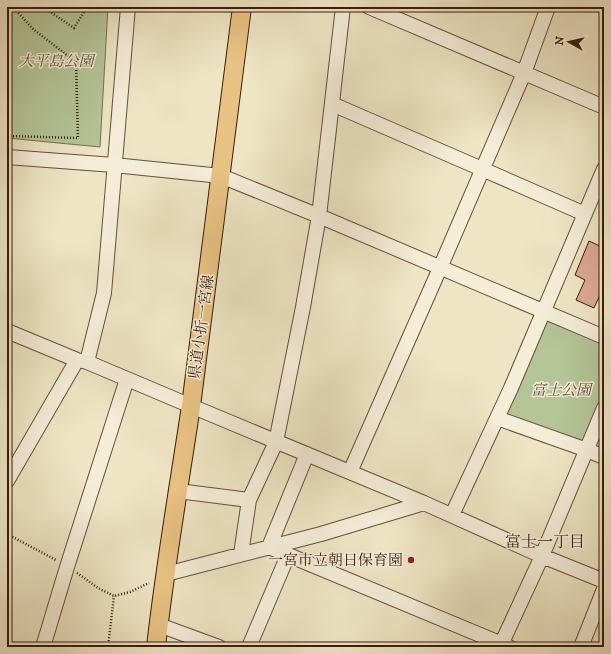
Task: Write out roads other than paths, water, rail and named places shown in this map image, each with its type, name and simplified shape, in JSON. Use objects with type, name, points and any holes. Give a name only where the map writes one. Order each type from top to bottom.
[{"type":"main road","name":"県道小折一宮線","points":[[156,647],[191,406],[242,7]]},
{"type":"street","points":[[9,474],[82,361],[104,292],[128,7]]},
{"type":"street","points":[[241,554],[249,500],[276,442],[303,307],[319,216],[343,7]]},
{"type":"street","points":[[369,7],[604,106]]},
{"type":"street","points":[[350,472],[524,73],[548,7]]},
{"type":"street","points":[[332,104],[585,214]]},
{"type":"street","points":[[7,157],[221,176],[604,337]]},
{"type":"street","points":[[452,515],[544,312],[604,169]]},
{"type":"street","points":[[7,330],[424,502],[542,556],[604,581]]},
{"type":"street","points":[[43,647],[127,379]]},
{"type":"street","points":[[270,547],[503,646],[604,408]]},
{"type":"street","points":[[497,418],[604,457]]},
{"type":"street","points":[[270,547],[307,454]]},
{"type":"street","points":[[178,491],[249,500]]},
{"type":"street","points":[[166,574],[321,534],[424,502]]},
{"type":"street","points":[[249,647],[288,554]]},
{"type":"street","points":[[581,647],[604,589]]},
{"type":"street","points":[[159,625],[219,647]]},
{"type":"place","name":"一宮市立朝日保育園","points":[[411,560]]},
{"type":"district","name":"富士一丁目","points":[[545,541]]},
{"type":"park label","name":"大平島公園","points":[[56,61]]},
{"type":"park label","name":"富士公園","points":[[561,390]]}]
